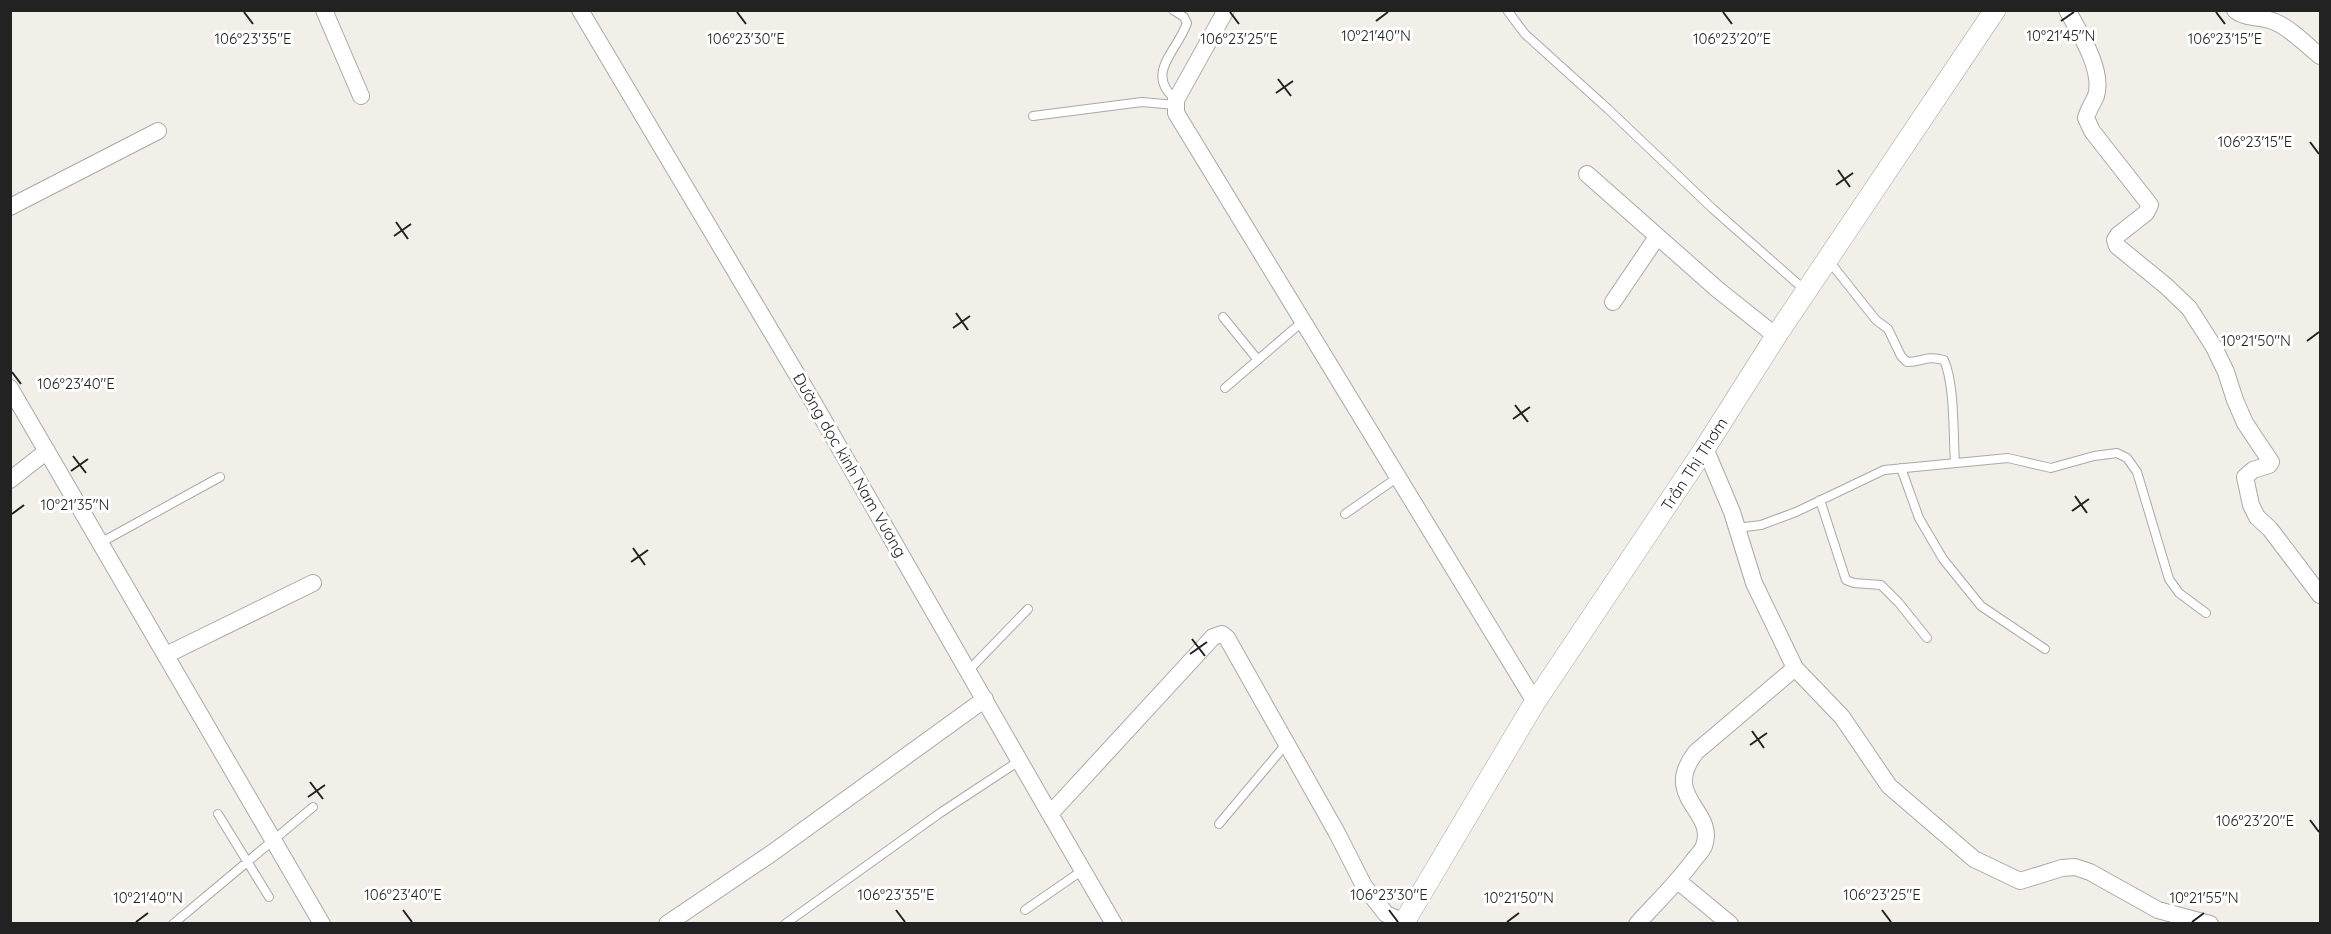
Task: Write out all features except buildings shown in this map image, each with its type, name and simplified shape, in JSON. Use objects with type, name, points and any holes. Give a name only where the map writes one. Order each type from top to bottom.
[{"type":"street","points":[[324,10],[361,96]]},
{"type":"street","name":"Đường dọc kinh Nam Vương","points":[[580,10],[812,400],[1114,924]]},
{"type":"street","points":[[1226,10],[1176,102],[1176,113],[1535,702]]},
{"type":"street","name":"Trần Thị Thơm","points":[[1403,923],[1535,702],[1705,448],[1776,336],[1995,10]]},
{"type":"street","points":[[2067,10],[2093,58],[2096,95],[2086,118],[2092,131],[2150,205],[2146,213],[2118,235],[2115,240],[2117,246],[2189,308],[2214,347],[2245,423],[2271,462],[2244,477],[2251,505],[2257,517],[2270,529],[2320,595]]},
{"type":"street","points":[[2245,12],[2279,23],[2320,56]]},
{"type":"street","points":[[10,207],[158,130]]},
{"type":"street","points":[[1587,174],[1717,289],[1776,336]]},
{"type":"street","points":[[1613,302],[1657,237]]},
{"type":"street","points":[[10,388],[274,838],[316,921]]},
{"type":"street","points":[[1705,448],[1732,512],[1754,583],[1796,668],[1842,717],[1889,786],[1974,859],[2020,881],[2062,868],[2075,867],[2090,872],[2158,910],[2210,924]]},
{"type":"street","points":[[10,480],[47,451]]},
{"type":"street","points":[[166,655],[313,583]]},
{"type":"street","points":[[1050,814],[1099,763],[1152,702],[1218,634],[1227,638],[1337,833],[1364,886],[1386,914],[1403,923]]},
{"type":"street","points":[[1637,924],[1678,881],[1704,847],[1706,831],[1686,793],[1683,775],[1688,762],[1696,752],[1796,668]]},
{"type":"street","points":[[667,924],[772,853],[985,699]]},
{"type":"street","points":[[1678,881],[1730,924]]},
{"type":"lane","points":[[1173,10],[1184,17],[1187,23],[1161,76],[1164,86],[1176,102]]},
{"type":"lane","points":[[1507,10],[1525,34],[1713,209],[1806,291]]},
{"type":"lane","points":[[1033,116],[1142,102],[1176,102]]},
{"type":"lane","points":[[1828,260],[1876,320],[1888,329],[1901,356],[1907,362],[1915,362],[1929,356],[1944,360],[1948,368],[1955,463]]},
{"type":"lane","points":[[1223,316],[1258,360]]},
{"type":"lane","points":[[1225,388],[1302,322]]},
{"type":"lane","points":[[1737,528],[1761,525],[1796,512],[1884,470],[2008,458],[2050,468],[2094,456],[2117,453],[2127,458],[2137,472],[2174,588],[2206,613]]},
{"type":"lane","points":[[1901,468],[1919,518],[1943,559],[1981,606],[2045,649]]},
{"type":"lane","points":[[99,543],[220,477]]},
{"type":"lane","points":[[1345,514],[1398,477]]},
{"type":"lane","points":[[1820,500],[1846,580],[1854,583],[1881,585],[1927,638]]},
{"type":"lane","points":[[968,670],[1028,609]]},
{"type":"lane","points":[[1219,824],[1287,743]]},
{"type":"lane","points":[[785,924],[940,813],[1019,761]]},
{"type":"lane","points":[[173,924],[313,807]]},
{"type":"lane","points":[[218,814],[269,897]]},
{"type":"lane","points":[[1025,910],[1083,870]]}]
